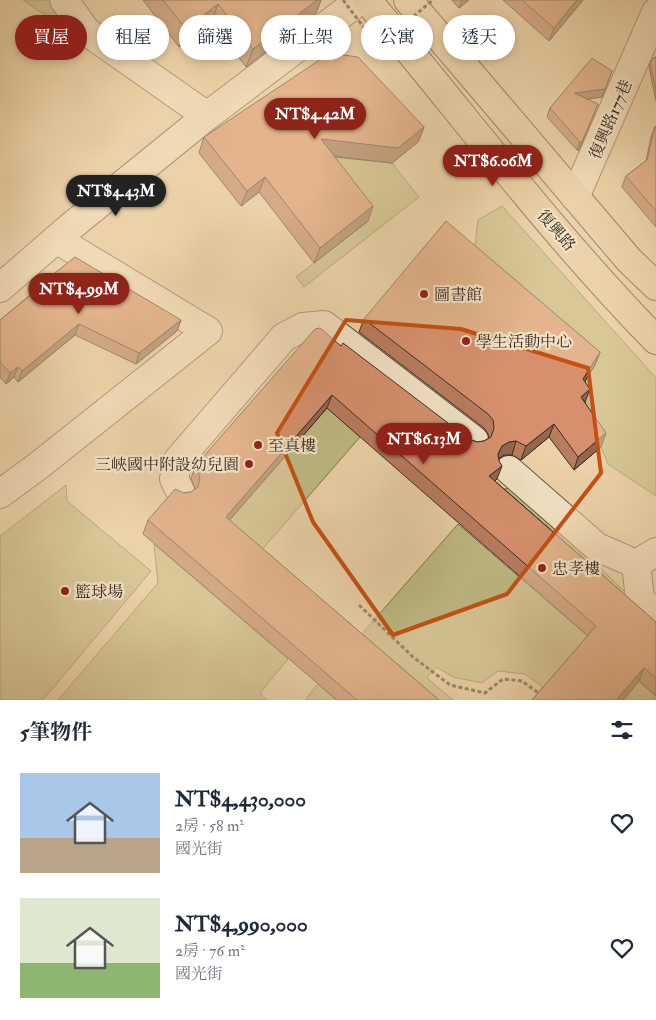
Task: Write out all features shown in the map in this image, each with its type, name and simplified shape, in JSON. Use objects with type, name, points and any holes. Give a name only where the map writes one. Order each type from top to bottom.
[{"type":"main road","name":"復興路","points":[[367,0],[502,165],[624,308],[656,340]]},
{"type":"main road","points":[[408,0],[629,260],[656,286]]},
{"type":"street","points":[[64,0],[86,31],[207,116]]},
{"type":"street","points":[[0,288],[66,222],[360,0]]},
{"type":"street","name":"復興路177巷","points":[[575,197],[636,81],[656,12]]},
{"type":"street","points":[[0,494],[208,331],[66,222]]},
{"type":"street","points":[[180,491],[174,478],[178,460],[284,337],[303,327],[324,325],[474,440]]},
{"type":"street","points":[[509,470],[597,548],[646,558],[640,599],[656,614]]},
{"type":"path","points":[[343,0],[378,46],[434,0]]},
{"type":"path","points":[[359,605],[413,657],[450,685],[485,693],[503,679],[522,681],[542,696]]},
{"type":"highlighted area","points":[[346,320],[461,329],[588,368],[601,473],[507,594],[393,635],[313,522],[277,433]]},
{"type":"shaded area","points":[[23,0],[56,0],[66,15],[45,15]]},
{"type":"shaded area","points":[[316,154],[392,163],[419,197],[304,287],[296,277],[368,221]]},
{"type":"shaded area","points":[[502,206],[656,378],[656,496],[608,464],[601,447],[473,262],[478,220]]},
{"type":"shaded area","points":[[327,408],[360,437],[254,559],[221,530]]},
{"type":"shaded area","points":[[66,485],[67,501],[151,571],[43,700],[0,700],[0,536]]},
{"type":"shaded area","points":[[516,487],[626,593],[625,612],[487,492]]},
{"type":"shaded area","points":[[458,524],[591,639],[547,690],[525,674],[498,671],[482,683],[453,677],[436,667],[427,678],[453,700],[418,700],[353,644]]},
{"type":"shaded area","points":[[154,544],[288,659],[260,693],[267,700],[58,700],[158,583]]},
{"type":"shaded area","points":[[639,681],[656,696],[656,700],[623,700]]},
{"type":"shaded area","points":[[318,684],[336,700],[305,700]]},
{"type":"building","points":[[163,0],[317,0],[297,15],[261,15],[261,43],[253,49],[251,46],[251,15],[227,15],[218,4],[204,15],[179,15],[179,20]]},
{"type":"building","points":[[522,0],[577,0],[554,28]]},
{"type":"building","points":[[351,56],[358,57],[424,127],[398,148],[321,139],[373,206],[320,248],[265,177],[247,191],[204,137],[320,60],[351,60]]},
{"type":"building","points":[[656,57],[656,90],[650,63]]},
{"type":"building","points":[[592,58],[612,71],[605,89],[574,93],[598,104],[582,142],[580,142],[550,108]]},
{"type":"building","points":[[655,126],[656,211],[626,176],[647,160]]},
{"type":"building","points":[[446,221],[600,352],[583,379],[590,389],[581,397],[606,433],[578,457],[554,424],[526,446],[516,441],[502,446],[498,454],[502,466],[489,476],[656,622],[656,678],[644,668],[616,700],[532,700],[596,626],[332,395],[226,517],[439,700],[357,700],[148,520],[175,489],[184,493],[191,492],[198,487],[200,478],[196,465],[315,329],[320,328],[341,346],[343,343],[469,439],[477,442],[491,437],[494,428],[493,420],[488,414],[364,319]]},
{"type":"building","points":[[75,257],[181,320],[139,353],[79,324],[22,371],[18,367],[10,373],[0,362],[0,320],[33,293],[31,292]]},
{"type":"place","name":"圖書館","points":[[424,294]]},
{"type":"place","name":"學生活動中心","points":[[466,341]]},
{"type":"place","name":"至真樓","points":[[258,445]]},
{"type":"place","name":"三峽國中附設幼兒園","points":[[249,464]]},
{"type":"place","name":"忠孝樓","points":[[542,568]]},
{"type":"place","name":"籃球場","points":[[65,591]]}]
